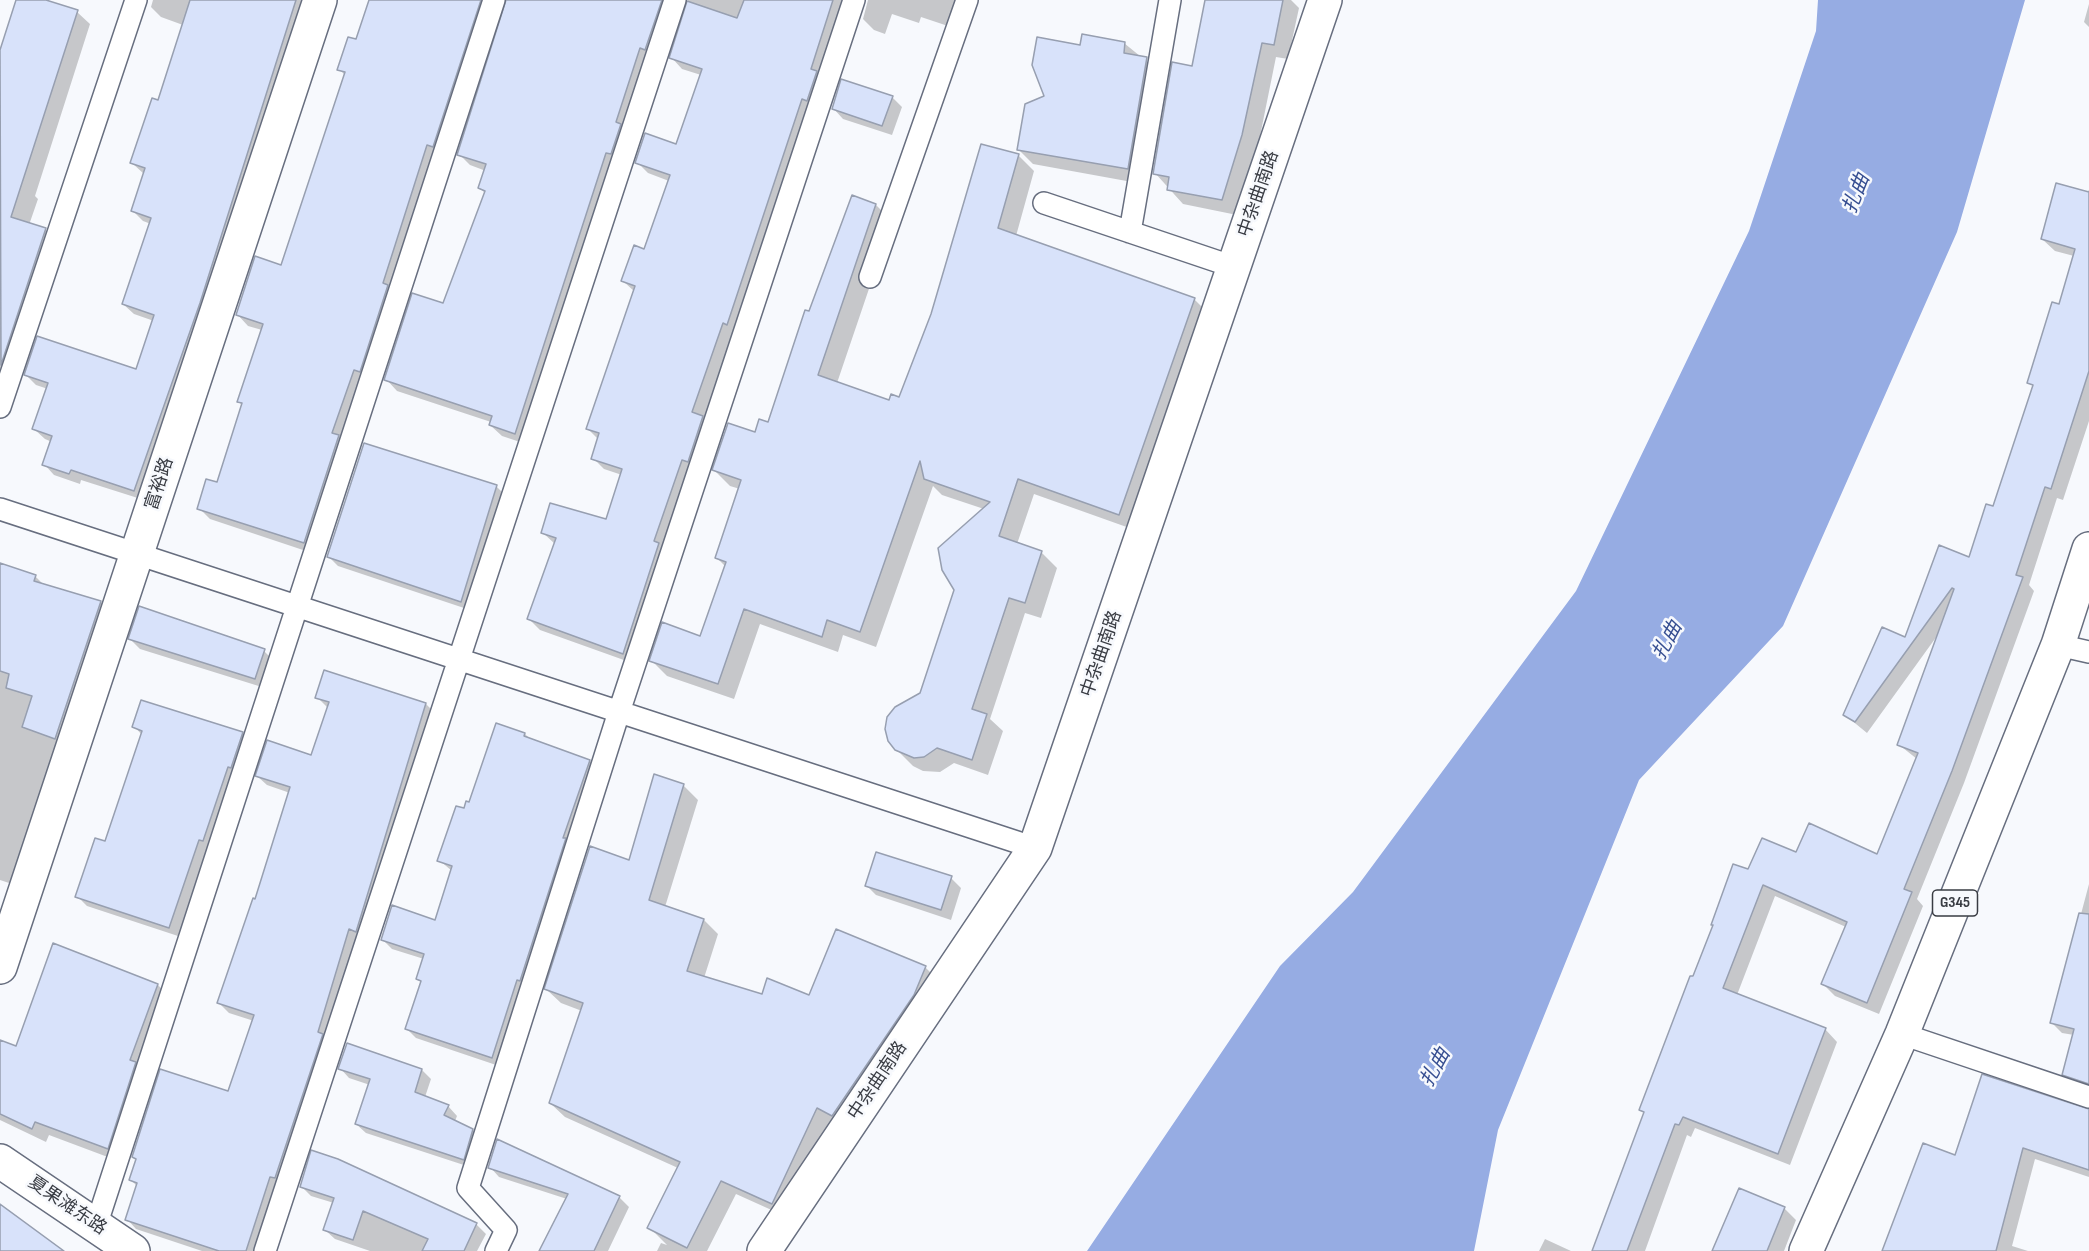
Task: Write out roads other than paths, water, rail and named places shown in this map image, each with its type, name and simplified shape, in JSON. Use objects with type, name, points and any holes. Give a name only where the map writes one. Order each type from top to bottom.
[{"type":"main road","name":"富裕路","points":[[0,967],[320,0]]},
{"type":"main road","name":"中杂曲南路","points":[[764,1251],[1035,849],[1325,0]]},
{"type":"main road","name":"G345","points":[[1806,1251],[2074,649],[2089,549]]},
{"type":"main road","name":"夏果滩东路","points":[[0,1161],[133,1251]]},
{"type":"lane","points":[[0,407],[136,0]]},
{"type":"lane","points":[[96,1226],[295,606],[494,0]]},
{"type":"lane","points":[[265,1251],[457,659],[675,0]]},
{"type":"lane","points":[[496,1251],[507,1230],[468,1188],[618,712],[854,0]]},
{"type":"lane","points":[[870,277],[967,0]]},
{"type":"lane","points":[[1130,232],[1170,0]]},
{"type":"lane","points":[[1044,203],[1234,267]]},
{"type":"lane","points":[[0,509],[1035,849]]},
{"type":"lane","points":[[1902,1034],[2089,1097]]},
{"type":"water","name":"扎曲","points":[[1818,0],[2025,0],[1957,232],[1783,626],[1639,780],[1498,1130],[1474,1251],[1087,1251],[1280,966],[1353,892],[1576,591],[1749,231],[1816,31]]}]
